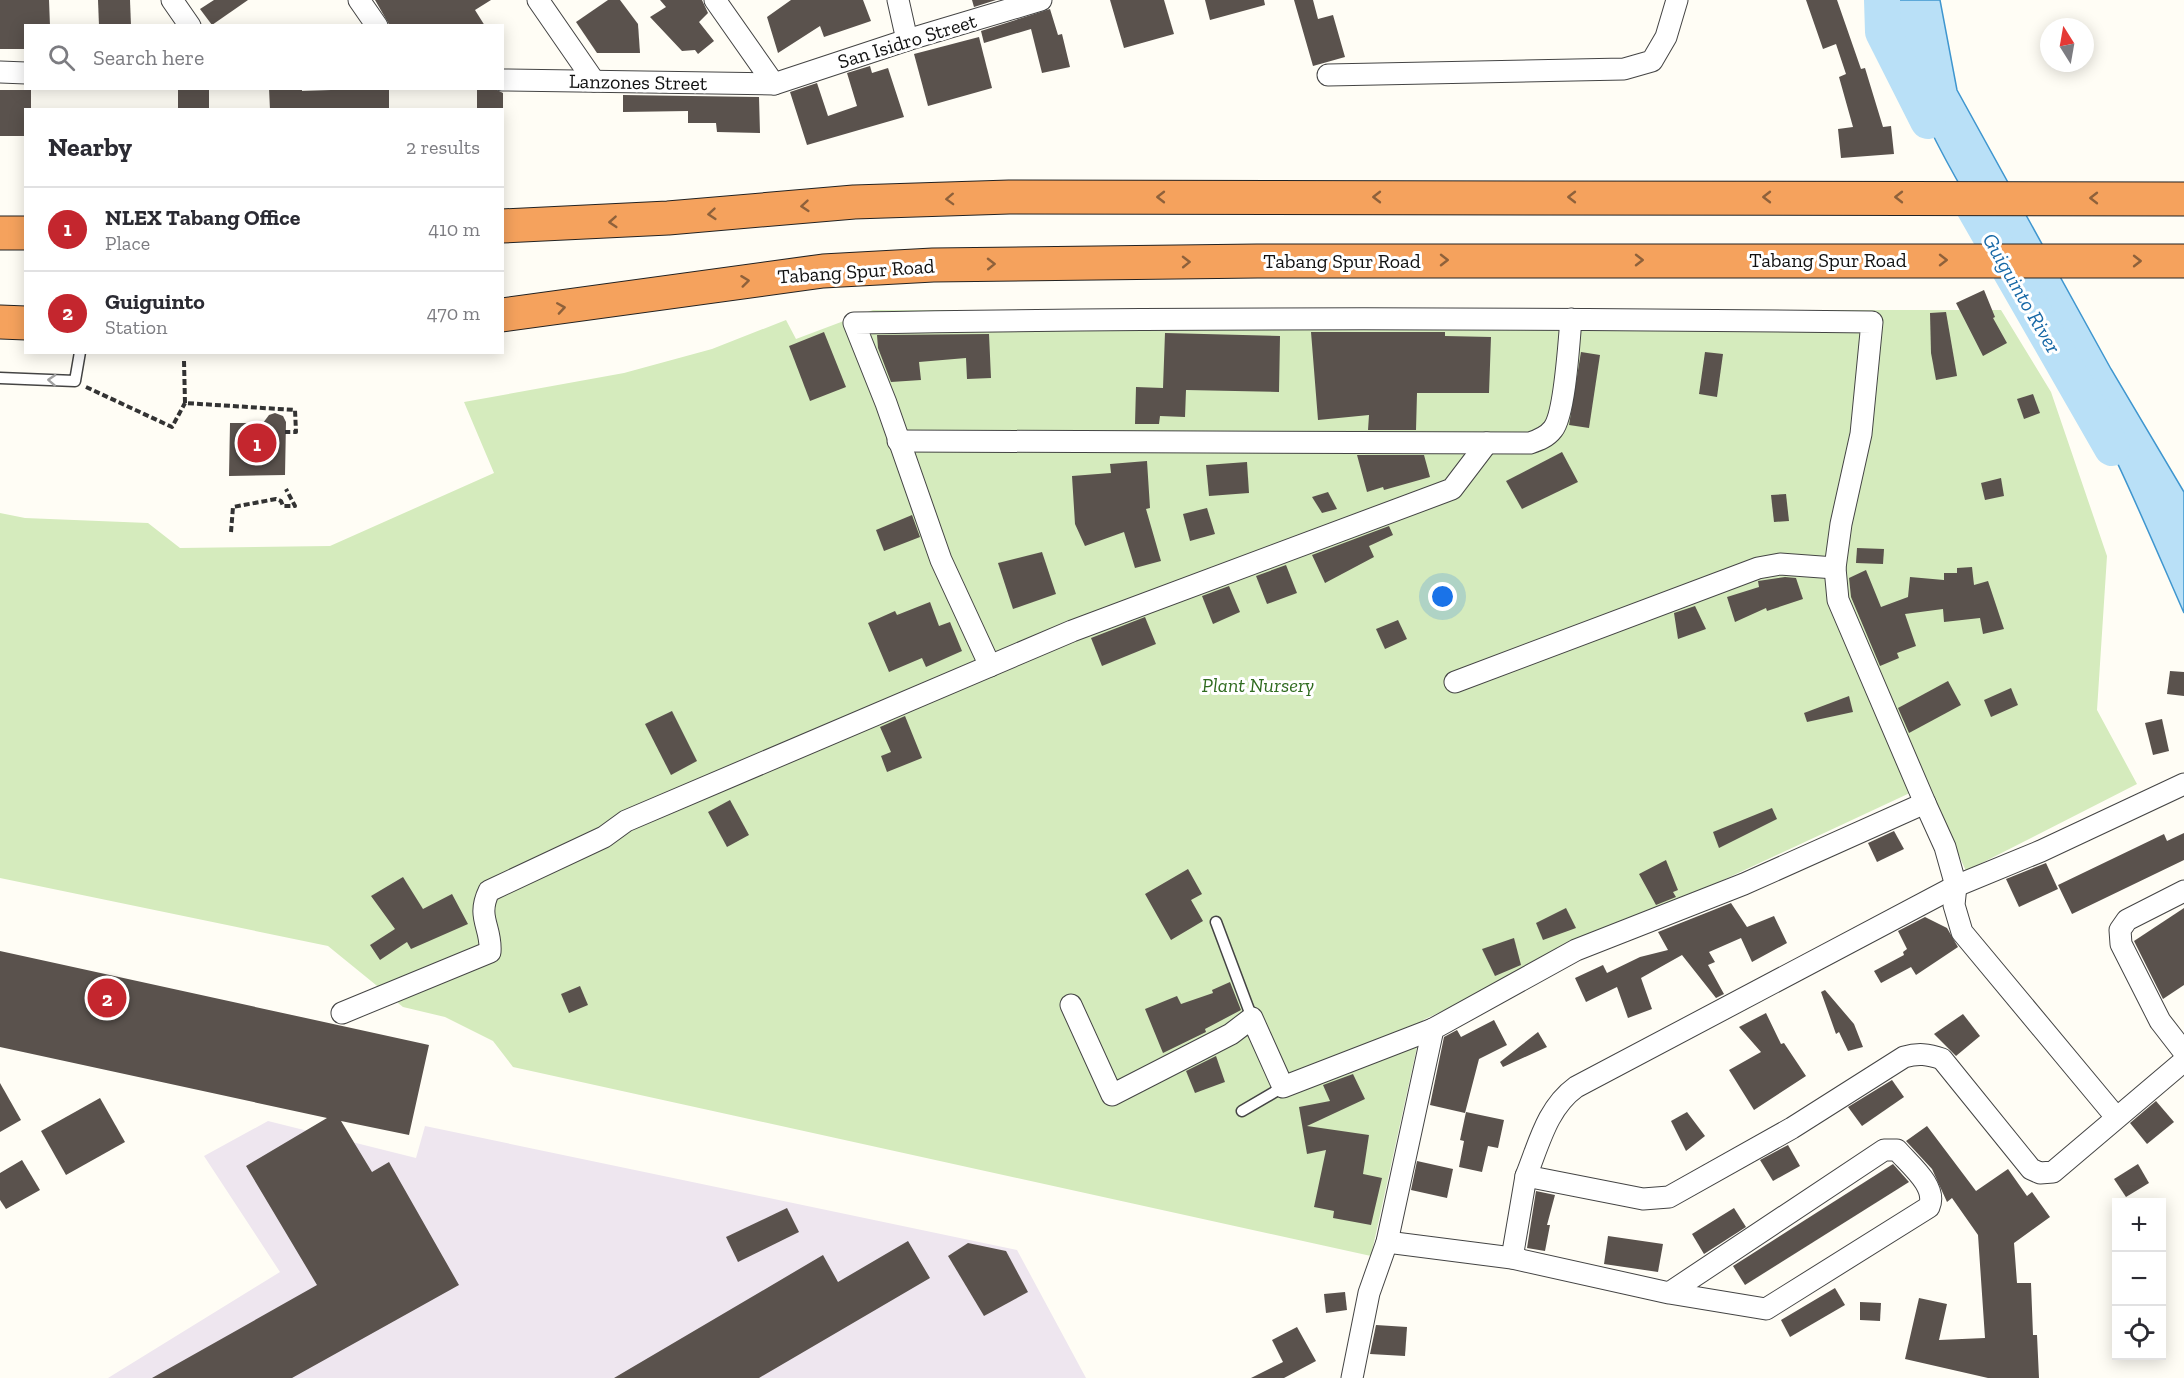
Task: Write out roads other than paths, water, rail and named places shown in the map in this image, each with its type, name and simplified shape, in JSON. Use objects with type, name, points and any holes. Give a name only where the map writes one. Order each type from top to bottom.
[{"type":"highway","points":[[504,226],[624,221],[854,202],[1009,197],[2184,199]]},
{"type":"highway","points":[[0,233],[24,233]]},
{"type":"highway","name":"Tabang Spur Road","points":[[504,315],[823,271],[933,264],[1863,259],[2184,261]]},
{"type":"highway","points":[[0,322],[24,322]]},
{"type":"street","points":[[172,0],[189,24]]},
{"type":"street","points":[[358,0],[376,24]]},
{"type":"street","points":[[538,0],[594,81]]},
{"type":"street","points":[[715,0],[774,84]]},
{"type":"street","points":[[898,0],[907,40]]},
{"type":"street","name":"San Isidro Street","points":[[774,84],[907,40],[1041,0]]},
{"type":"street","points":[[1328,75],[1624,69],[1652,61],[1666,37],[1677,0]]},
{"type":"street","points":[[0,72],[24,73]]},
{"type":"street","name":"Lanzones Street","points":[[504,80],[774,84]]},
{"type":"street","points":[[990,666],[941,560],[886,403],[854,323],[1080,319],[1571,319],[1872,322],[1862,434],[1841,524],[1835,568],[1841,611],[1945,847],[1956,885],[1954,905],[1962,932],[2116,1117]]},
{"type":"street","points":[[898,441],[1530,443],[1545,437],[1556,427],[1565,380],[1571,319]]},
{"type":"street","points":[[342,1013],[490,952],[491,938],[482,918],[482,904],[489,891],[604,837],[626,821],[1072,631],[1452,489],[1486,442]]},
{"type":"street","points":[[1455,682],[1758,568],[1780,564],[1835,568]]},
{"type":"street","points":[[1512,1258],[1526,1176],[1547,1121],[1561,1098],[1576,1087],[1956,885],[2041,851],[2184,784]]},
{"type":"street","points":[[1071,1005],[1112,1095],[1231,1034],[1252,1018],[1283,1088],[1433,1029],[1575,950],[1744,884],[1925,802]]},
{"type":"street","points":[[2184,891],[2127,920],[2120,930],[2121,944],[2160,1021],[2184,1052]]},
{"type":"street","points":[[1352,1378],[1370,1293],[1387,1242],[1433,1029]]},
{"type":"street","points":[[1526,1176],[1642,1199],[1669,1197],[1792,1128],[1904,1057],[1916,1053],[1942,1059],[2031,1169],[2040,1173],[2053,1172],[2184,1061]]},
{"type":"street","points":[[1387,1242],[1512,1258],[1669,1293],[1766,1309],[1929,1207],[1932,1199],[1930,1189],[1898,1150],[1884,1150],[1669,1293]]},
{"type":"lane","points":[[0,378],[75,381],[80,354]]},
{"type":"lane","points":[[1216,922],[1252,1018]]},
{"type":"lane","points":[[1242,1111],[1283,1088]]},
{"type":"water","points":[[1889,0],[1940,0],[1957,90],[2111,369],[2184,492],[2184,613],[2130,490],[2086,399],[2053,338],[1961,187],[1928,125],[1897,49]]},
{"type":"waterway","name":"Guiguinto River","points":[[1882,0],[1883,32],[1928,121]]},
{"type":"waterway","name":"Guiguinto River","points":[[1969,199],[2112,448]]},
{"type":"place","name":"NLEX Tabang Office","points":[[257,443]]},
{"type":"place","name":"Guiguinto","points":[[107,998]]},
{"type":"park label","name":"Plant Nursery","points":[[1258,685]]}]
